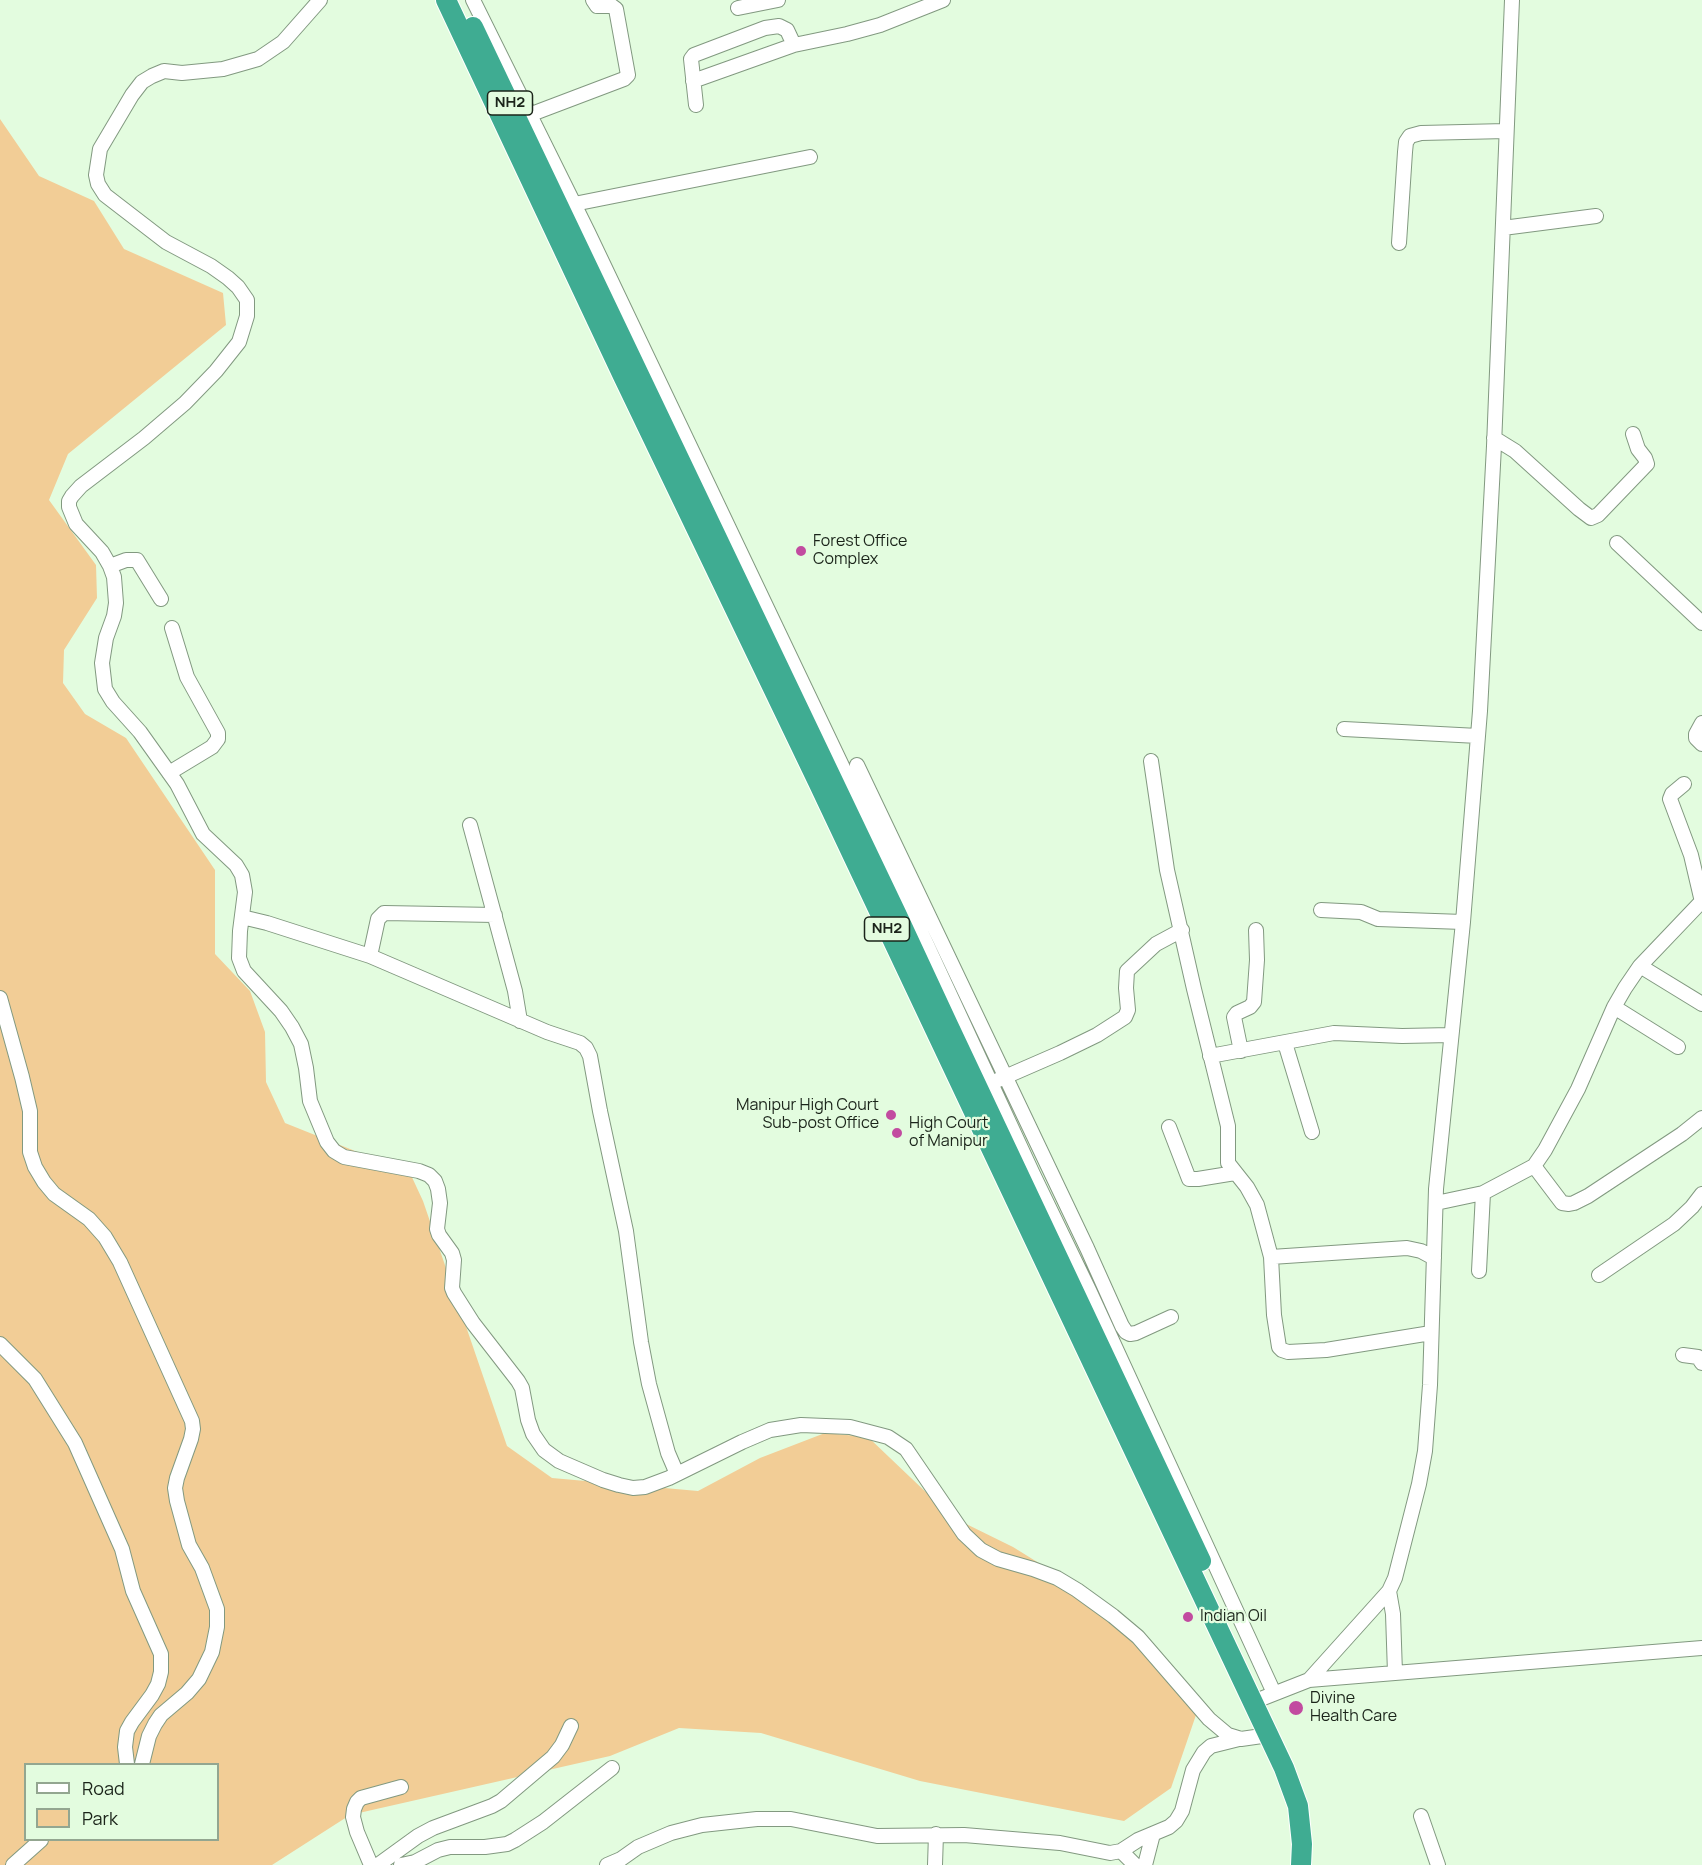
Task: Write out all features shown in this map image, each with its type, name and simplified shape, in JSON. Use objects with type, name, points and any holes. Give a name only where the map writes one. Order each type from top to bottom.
[{"type":"highway","name":"NH2","points":[[447,0],[623,376],[823,793],[1295,1765],[1305,1791],[1314,1826],[1314,1865]]},
{"type":"highway","name":"NH2","points":[[460,0],[896,912],[1173,1499],[1263,1697],[1269,1735],[1298,1806],[1302,1844],[1301,1865]]},
{"type":"street","points":[[320,0],[283,42],[258,59],[223,69],[182,73],[164,70],[152,75],[142,82],[132,95],[100,149],[96,175],[98,184],[105,195],[166,242],[211,266],[228,278],[245,295],[248,304],[247,316],[239,342],[225,362],[185,403],[81,486],[69,501],[69,507],[73,518],[95,542],[110,566],[116,590],[116,603],[103,657],[105,689],[169,773],[183,794],[202,834],[236,865],[242,875],[245,892],[239,958],[244,970],[281,1011],[301,1044],[310,1101],[327,1142],[334,1151],[344,1157],[419,1171],[429,1175],[435,1181],[440,1203],[437,1229],[454,1260],[452,1288],[454,1293],[473,1323],[522,1388],[528,1420],[538,1443],[559,1461],[603,1480],[633,1488],[645,1487],[677,1474],[770,1430],[801,1425],[842,1426],[888,1437],[906,1449],[964,1534],[981,1550],[998,1559],[1057,1578],[1104,1609],[1138,1637],[1220,1730],[1234,1738],[1269,1735]]},
{"type":"street","points":[[473,0],[699,464],[1094,1300],[1263,1697],[1309,1680],[1702,1648]]},
{"type":"street","points":[[529,115],[624,79],[628,75],[616,9],[612,6],[597,6],[593,0]]},
{"type":"street","points":[[738,8],[778,0]]},
{"type":"street","points":[[693,81],[794,45],[880,25],[943,0]]},
{"type":"street","points":[[1309,1680],[1389,1591],[1398,1567],[1425,1451],[1436,1203],[1478,736],[1494,438],[1512,0]]},
{"type":"street","points":[[696,105],[691,59],[694,55],[765,28],[779,26],[787,30],[794,45]]},
{"type":"street","points":[[1399,243],[1405,152],[1410,136],[1421,133],[1506,131]]},
{"type":"street","points":[[574,204],[810,158]]},
{"type":"street","points":[[1503,228],[1596,216]]},
{"type":"street","points":[[1494,438],[1515,451],[1591,518],[1598,515],[1647,464],[1638,449],[1634,434]]},
{"type":"street","points":[[1617,543],[1702,623]]},
{"type":"street","points":[[110,566],[126,560],[137,560],[161,599]]},
{"type":"street","points":[[169,773],[212,747],[218,739],[218,733],[187,677],[172,628]]},
{"type":"street","points":[[1702,723],[1696,738],[1702,744]]},
{"type":"street","points":[[1344,729],[1478,736]]},
{"type":"street","points":[[1151,761],[1167,870],[1228,1126],[1228,1163],[1247,1187],[1257,1205],[1271,1257],[1278,1347],[1288,1352],[1350,1347],[1431,1333]]},
{"type":"street","points":[[857,765],[1122,1326],[1126,1332],[1136,1333],[1171,1317]]},
{"type":"street","points":[[1436,1203],[1483,1193],[1534,1166],[1578,1089],[1614,1007],[1640,966],[1702,901],[1691,855],[1670,799],[1672,794],[1684,784]]},
{"type":"street","points":[[470,825],[515,991],[520,1021]]},
{"type":"street","points":[[1321,910],[1361,912],[1378,919],[1463,922]]},
{"type":"street","points":[[370,957],[378,919],[384,912],[495,915]]},
{"type":"street","points":[[242,918],[267,923],[370,957],[520,1021],[580,1043],[586,1048],[590,1056],[626,1231],[644,1359],[659,1421],[677,1474]]},
{"type":"street","points":[[990,1083],[1069,1048],[1125,1017],[1128,1010],[1127,971],[1156,944],[1182,930]]},
{"type":"street","points":[[1241,1051],[1234,1017],[1254,1002],[1257,960],[1256,930]]},
{"type":"street","points":[[1640,966],[1702,1004]]},
{"type":"street","points":[[0,998],[30,1111],[30,1152],[35,1167],[54,1194],[89,1219],[105,1237],[120,1262],[192,1421],[191,1439],[177,1478],[177,1501],[189,1545],[202,1568],[217,1609],[217,1627],[212,1652],[199,1679],[187,1693],[161,1715],[149,1736],[141,1763]]},
{"type":"street","points":[[1614,1007],[1678,1047]]},
{"type":"street","points":[[1210,1056],[1334,1034],[1451,1035]]},
{"type":"street","points":[[1285,1043],[1312,1132]]},
{"type":"street","points":[[1534,1166],[1562,1203],[1574,1203],[1682,1134],[1702,1118]]},
{"type":"street","points":[[1169,1128],[1189,1179],[1235,1173]]},
{"type":"street","points":[[1479,1271],[1483,1193]]},
{"type":"street","points":[[1599,1275],[1674,1224],[1702,1194]]},
{"type":"street","points":[[1271,1257],[1407,1248],[1421,1251],[1434,1258]]},
{"type":"street","points":[[0,1344],[34,1379],[75,1443],[122,1549],[133,1591],[161,1654],[158,1684],[153,1695],[127,1731],[125,1747],[127,1763]]},
{"type":"street","points":[[1683,1355],[1698,1357],[1702,1363]]},
{"type":"street","points":[[1389,1591],[1393,1614],[1395,1673]]},
{"type":"street","points":[[382,1862],[433,1828],[501,1801],[553,1758],[572,1726]]},
{"type":"street","points":[[607,1865],[621,1862],[638,1847],[662,1836],[702,1825],[757,1819],[791,1819],[877,1836],[964,1835],[1060,1843],[1110,1853],[1121,1851],[1138,1840],[1169,1827],[1176,1821],[1182,1811],[1193,1770],[1204,1752],[1211,1746],[1241,1738]]},
{"type":"street","points":[[382,1862],[401,1865],[415,1862],[438,1850],[450,1847],[485,1847],[507,1844],[543,1822],[612,1768]]},
{"type":"street","points":[[371,1865],[357,1832],[353,1816],[354,1809],[362,1798],[401,1787]]},
{"type":"street","points":[[1421,1816],[1438,1865]]},
{"type":"street","points":[[935,1865],[936,1834]]},
{"type":"street","points":[[1145,1865],[1153,1834]]},
{"type":"street","points":[[13,1865],[39,1841]]},
{"type":"street","points":[[1121,1851],[1135,1865]]},
{"type":"green space","points":[[0,119],[39,176],[94,201],[124,249],[223,293],[226,325],[68,454],[49,500],[96,565],[97,598],[64,650],[63,683],[85,714],[126,738],[215,870],[215,954],[250,991],[265,1032],[266,1082],[285,1123],[410,1173],[423,1201],[507,1446],[552,1478],[698,1491],[760,1458],[825,1433],[868,1437],[952,1517],[1013,1547],[1092,1596],[1171,1683],[1196,1715],[1171,1788],[1124,1821],[920,1781],[761,1733],[679,1728],[610,1756],[350,1815],[272,1865],[0,1865]]},
{"type":"place","name":"Forest Office Complex","points":[[801,551]]},
{"type":"place","name":"Manipur High Court Sub-post Office","points":[[891,1115]]},
{"type":"place","name":"High Court of Manipur","points":[[897,1133]]},
{"type":"place","name":"Indian Oil","points":[[1188,1617]]},
{"type":"place","name":"Divine Health Care","points":[[1296,1708]]}]
